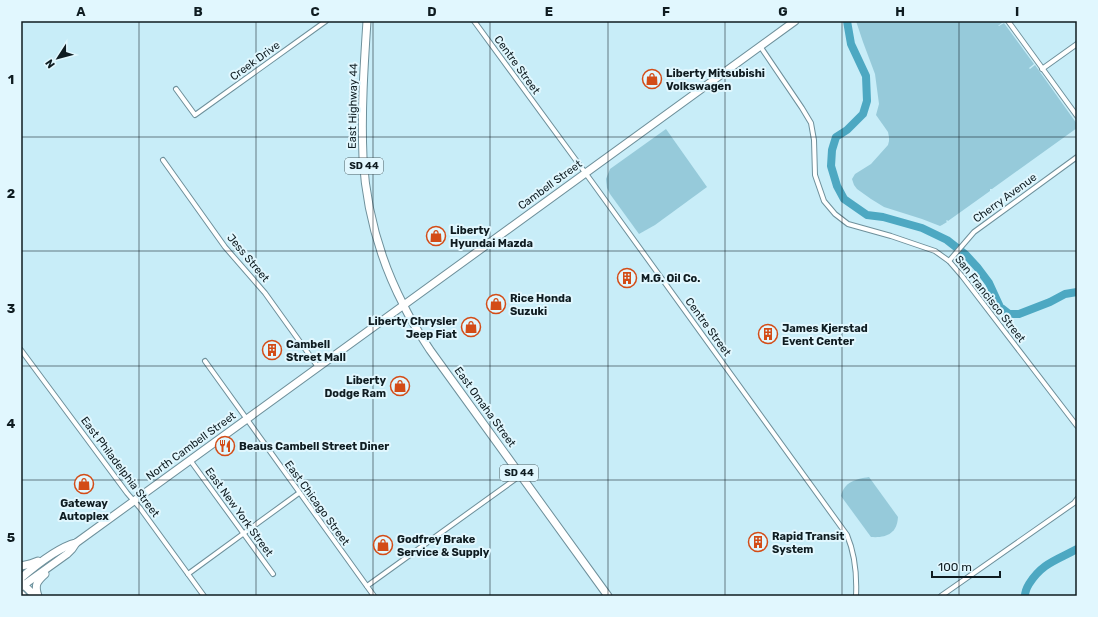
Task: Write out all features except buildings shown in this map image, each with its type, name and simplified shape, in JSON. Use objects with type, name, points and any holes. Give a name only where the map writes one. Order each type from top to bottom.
[{"type":"main road","name":"East Highway 44","points":[[367,21],[362,127],[366,188],[375,231],[385,263],[404,306]]},
{"type":"main road","name":"Cambell Street","points":[[318,367],[404,306],[794,21]]},
{"type":"main road","name":"East Omaha Street","points":[[404,306],[430,350],[608,596]]},
{"type":"main road","name":"North Cambell Street","points":[[22,583],[31,570],[62,549],[76,543],[134,502],[318,367]]},
{"type":"main road","name":"North Cambell Street","points":[[22,583],[57,561],[72,549],[76,543]]},
{"type":"main road","points":[[21,566],[35,563],[62,549]]},
{"type":"main road","points":[[38,596],[36,585],[57,561]]},
{"type":"main road","points":[[22,583],[35,596]]},
{"type":"street","name":"Creek Drive","points":[[176,89],[195,115],[326,21]]},
{"type":"street","name":"Centre Street","points":[[474,21],[586,173],[847,535],[855,565],[856,596]]},
{"type":"street","points":[[1008,21],[1077,116]]},
{"type":"street","points":[[1042,69],[1077,44]]},
{"type":"street","name":"San Francisco Street","points":[[760,46],[802,108],[810,123],[814,140],[815,175],[824,201],[835,214],[848,224],[891,236],[935,251],[949,260],[1077,426]]},
{"type":"street","name":"Cherry Avenue","points":[[949,260],[967,239],[981,226],[1077,157]]},
{"type":"street","name":"Jess Street","points":[[163,160],[225,247],[265,293],[318,367]]},
{"type":"street","name":"East Philadelphia Street","points":[[21,350],[204,596]]},
{"type":"street","name":"East Chicago Street","points":[[205,361],[374,596]]},
{"type":"street","name":"East New York Street","points":[[190,460],[273,574]]},
{"type":"street","points":[[367,586],[521,475]]},
{"type":"street","points":[[188,574],[299,493]]},
{"type":"street","points":[[941,596],[1074,503],[1077,499]]},
{"type":"shaded area","points":[[856,21],[1003,21],[998,26],[1004,23],[1034,64],[1029,68],[1030,69],[1035,65],[1077,124],[1077,128],[940,226],[884,207],[857,189],[852,179],[855,174],[871,164],[888,145],[889,141],[888,132],[876,115],[879,104],[875,74]]},
{"type":"shaded area","points":[[666,129],[707,187],[655,225],[639,234],[610,194],[607,188],[606,179],[610,169]]},
{"type":"shaded area","points":[[869,477],[898,517],[893,531],[886,536],[871,537],[841,496],[848,484],[855,480]]},
{"type":"waterway","points":[[847,21],[851,44],[866,76],[867,101],[863,114],[847,130],[836,137],[832,150],[831,166],[837,186],[844,199],[867,215],[883,217],[922,228],[947,240],[966,255],[977,267],[989,283],[1000,307],[1009,314],[1019,314],[1050,302],[1065,294],[1077,292]]},
{"type":"waterway","points":[[1025,596],[1025,591],[1039,571],[1050,563],[1077,549]]},
{"type":"place","name":"Liberty Mitsubishi Volkswagen","points":[[652,79]]},
{"type":"place","name":"Liberty Hyundai Mazda","points":[[436,236]]},
{"type":"place","name":"M.G. Oil Co.","points":[[627,278]]},
{"type":"place","name":"Rice Honda Suzuki","points":[[496,304]]},
{"type":"place","name":"Liberty Chrysler Jeep Fiat","points":[[471,327]]},
{"type":"place","name":"James Kjerstad Event Center","points":[[768,334]]},
{"type":"place","name":"Cambell Street Mall","points":[[272,350]]},
{"type":"place","name":"Liberty Dodge Ram","points":[[400,386]]},
{"type":"place","name":"Beaus Cambell Street Diner","points":[[225,446]]},
{"type":"place","name":"Gateway Autoplex","points":[[84,484]]},
{"type":"place","name":"Rapid Transit System","points":[[758,542]]},
{"type":"place","name":"Godfrey Brake Service & Supply","points":[[383,545]]}]
